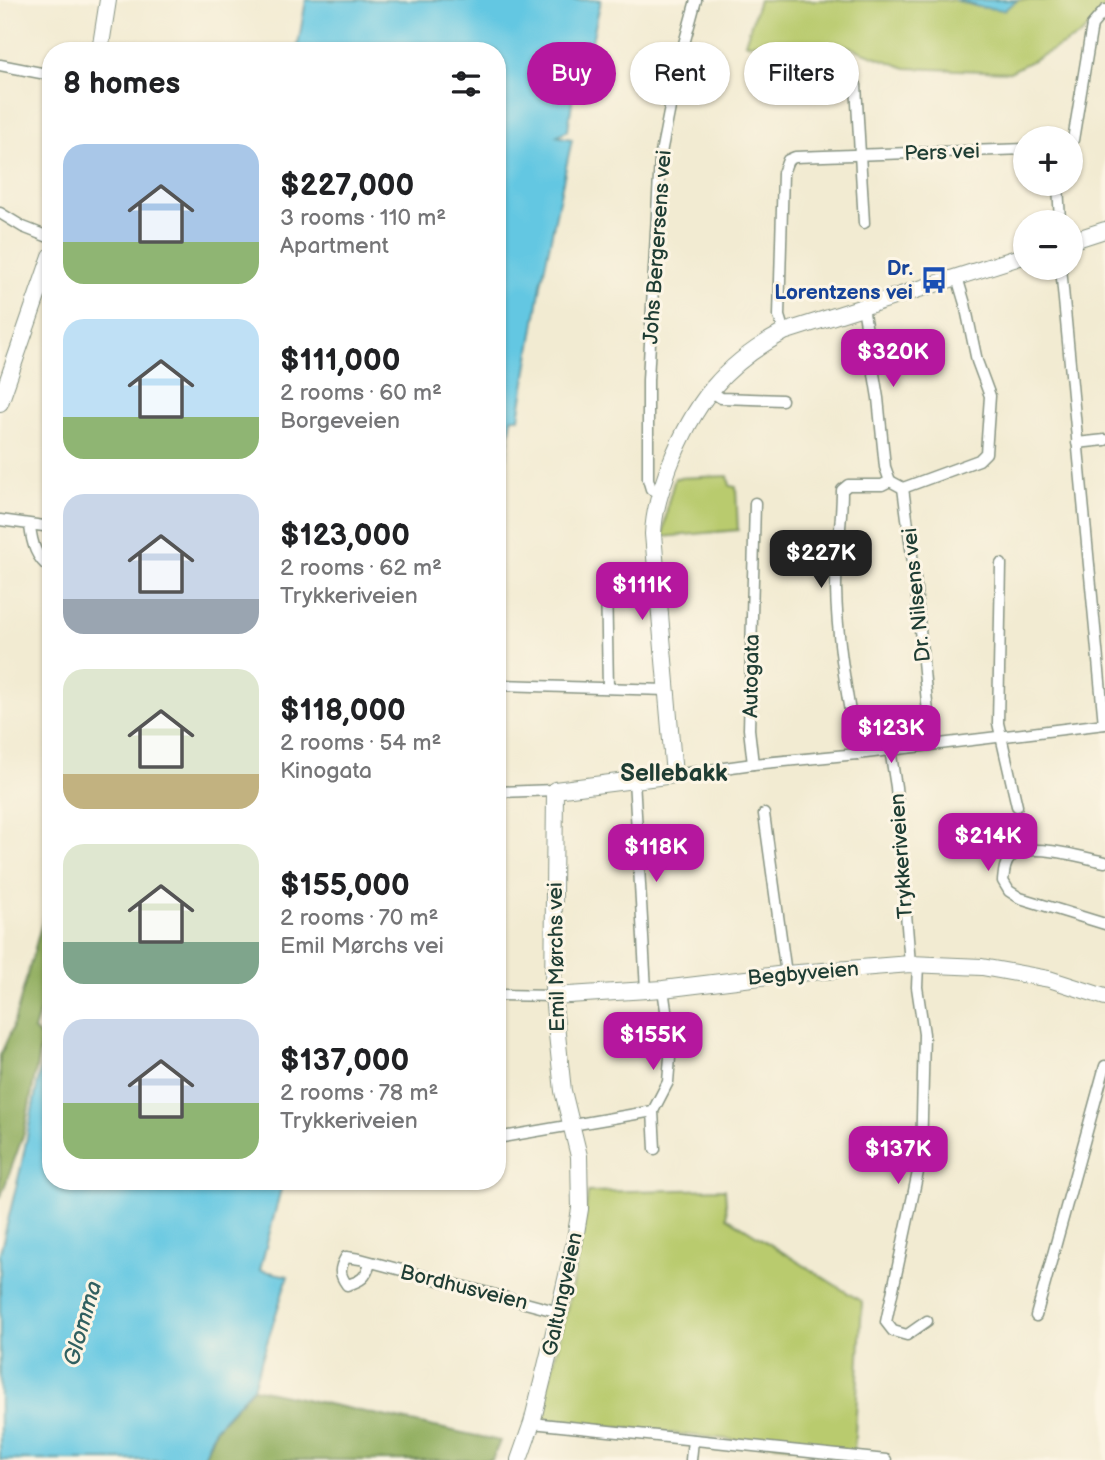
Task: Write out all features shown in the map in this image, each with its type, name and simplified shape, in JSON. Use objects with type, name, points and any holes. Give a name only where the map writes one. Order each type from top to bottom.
[{"type":"main road","points":[[101,42],[108,0]]},
{"type":"main road","points":[[1083,237],[1105,230]]},
{"type":"main road","points":[[555,790],[674,775],[654,525],[659,493],[691,417],[710,391],[740,360],[758,346],[784,332],[1013,259]]},
{"type":"main road","points":[[0,402],[42,282]]},
{"type":"main road","name":"Emil Mørchs vei","points":[[555,790],[553,996],[563,1091],[573,1125]]},
{"type":"main road","name":"Begbyveien","points":[[553,996],[663,989],[786,974],[914,964],[982,967],[1049,979],[1105,997]]},
{"type":"main road","name":"Galtungveien","points":[[519,1460],[532,1423],[559,1312],[580,1209],[579,1156],[573,1125]]},
{"type":"street","name":"Johs Bergersens vei","points":[[659,493],[651,489],[648,479],[648,380],[660,158],[679,62],[696,0]]},
{"type":"street","points":[[1075,126],[1092,24],[1105,10]]},
{"type":"street","points":[[0,65],[42,73]]},
{"type":"street","points":[[857,105],[864,223]]},
{"type":"street","name":"Pers vei","points":[[784,332],[779,316],[783,173],[788,160],[795,157],[1013,149]]},
{"type":"street","points":[[0,213],[42,234]]},
{"type":"street","points":[[863,307],[878,398],[885,467],[890,481],[903,488],[979,460],[986,453],[990,396],[977,361],[957,276]]},
{"type":"street","points":[[674,775],[1105,724],[1062,280]]},
{"type":"street","points":[[710,391],[721,398],[782,400]]},
{"type":"street","points":[[1077,443],[1105,440]]},
{"type":"street","points":[[857,754],[845,688],[838,625],[836,584],[842,490],[848,485],[882,485],[890,481]]},
{"type":"street","name":"Dr. Nilsens vei","points":[[903,488],[932,744]]},
{"type":"street","name":"Autogata","points":[[753,764],[750,729],[755,503]]},
{"type":"street","points":[[0,520],[42,527]]},
{"type":"street","points":[[30,526],[37,556],[42,561]]},
{"type":"street","points":[[1001,564],[998,723],[1017,806]]},
{"type":"street","points":[[608,688],[606,580],[656,574]]},
{"type":"street","points":[[506,685],[666,690]]},
{"type":"street","name":"Trykkeriveien","points":[[890,749],[924,1034],[921,1158],[886,1322],[893,1331],[906,1335],[927,1321]]},
{"type":"street","points":[[634,779],[646,990]]},
{"type":"street","points":[[506,792],[555,790]]},
{"type":"street","points":[[764,814],[786,974]]},
{"type":"street","points":[[1105,862],[1033,849],[1019,851],[1009,858],[1003,881],[1009,891],[1020,898],[1105,925]]},
{"type":"street","points":[[655,1149],[653,1111],[668,1082],[671,1045],[663,989]]},
{"type":"street","name":"Begbyveien","points":[[506,995],[553,996]]},
{"type":"street","points":[[1036,1316],[1105,1066]]},
{"type":"street","points":[[506,1136],[653,1111]]},
{"type":"street","name":"Bordhusveien","points":[[370,1263],[559,1312]]},
{"type":"street","points":[[532,1423],[886,1460]]},
{"type":"street","points":[[691,1460],[693,1440]]},
{"type":"green space","points":[[759,0],[955,0],[979,7],[1004,9],[1018,0],[1105,0],[1105,10],[1080,36],[1010,72],[906,68],[859,50],[859,42],[745,42]]},
{"type":"green space","points":[[728,476],[730,486],[736,487],[738,530],[663,537],[675,478]]},
{"type":"green space","points":[[42,923],[42,1005],[34,1030],[42,1038],[24,1133],[0,1199],[0,1056],[12,1029]]},
{"type":"green space","points":[[725,1189],[727,1217],[862,1302],[854,1453],[539,1419],[574,1278],[588,1192]]},
{"type":"green space","points":[[253,1388],[500,1441],[492,1460],[203,1460],[216,1428]]},
{"type":"water","points":[[306,0],[601,0],[592,42],[527,42],[527,105],[572,105],[568,130],[556,136],[572,139],[541,285],[519,418],[512,418],[506,459],[506,42],[299,42]]},
{"type":"water","points":[[955,0],[1018,0],[1004,10]]},
{"type":"water","name":"Glomma","points":[[42,1061],[42,1190],[281,1190],[260,1270],[288,1276],[253,1387],[215,1428],[202,1460],[0,1460],[0,1253],[21,1167]]},
{"type":"place","name":"Dr. Lorentzens vei","points":[[934,280]]},
{"type":"district","name":"Sellebakk","points":[[674,773]]}]
